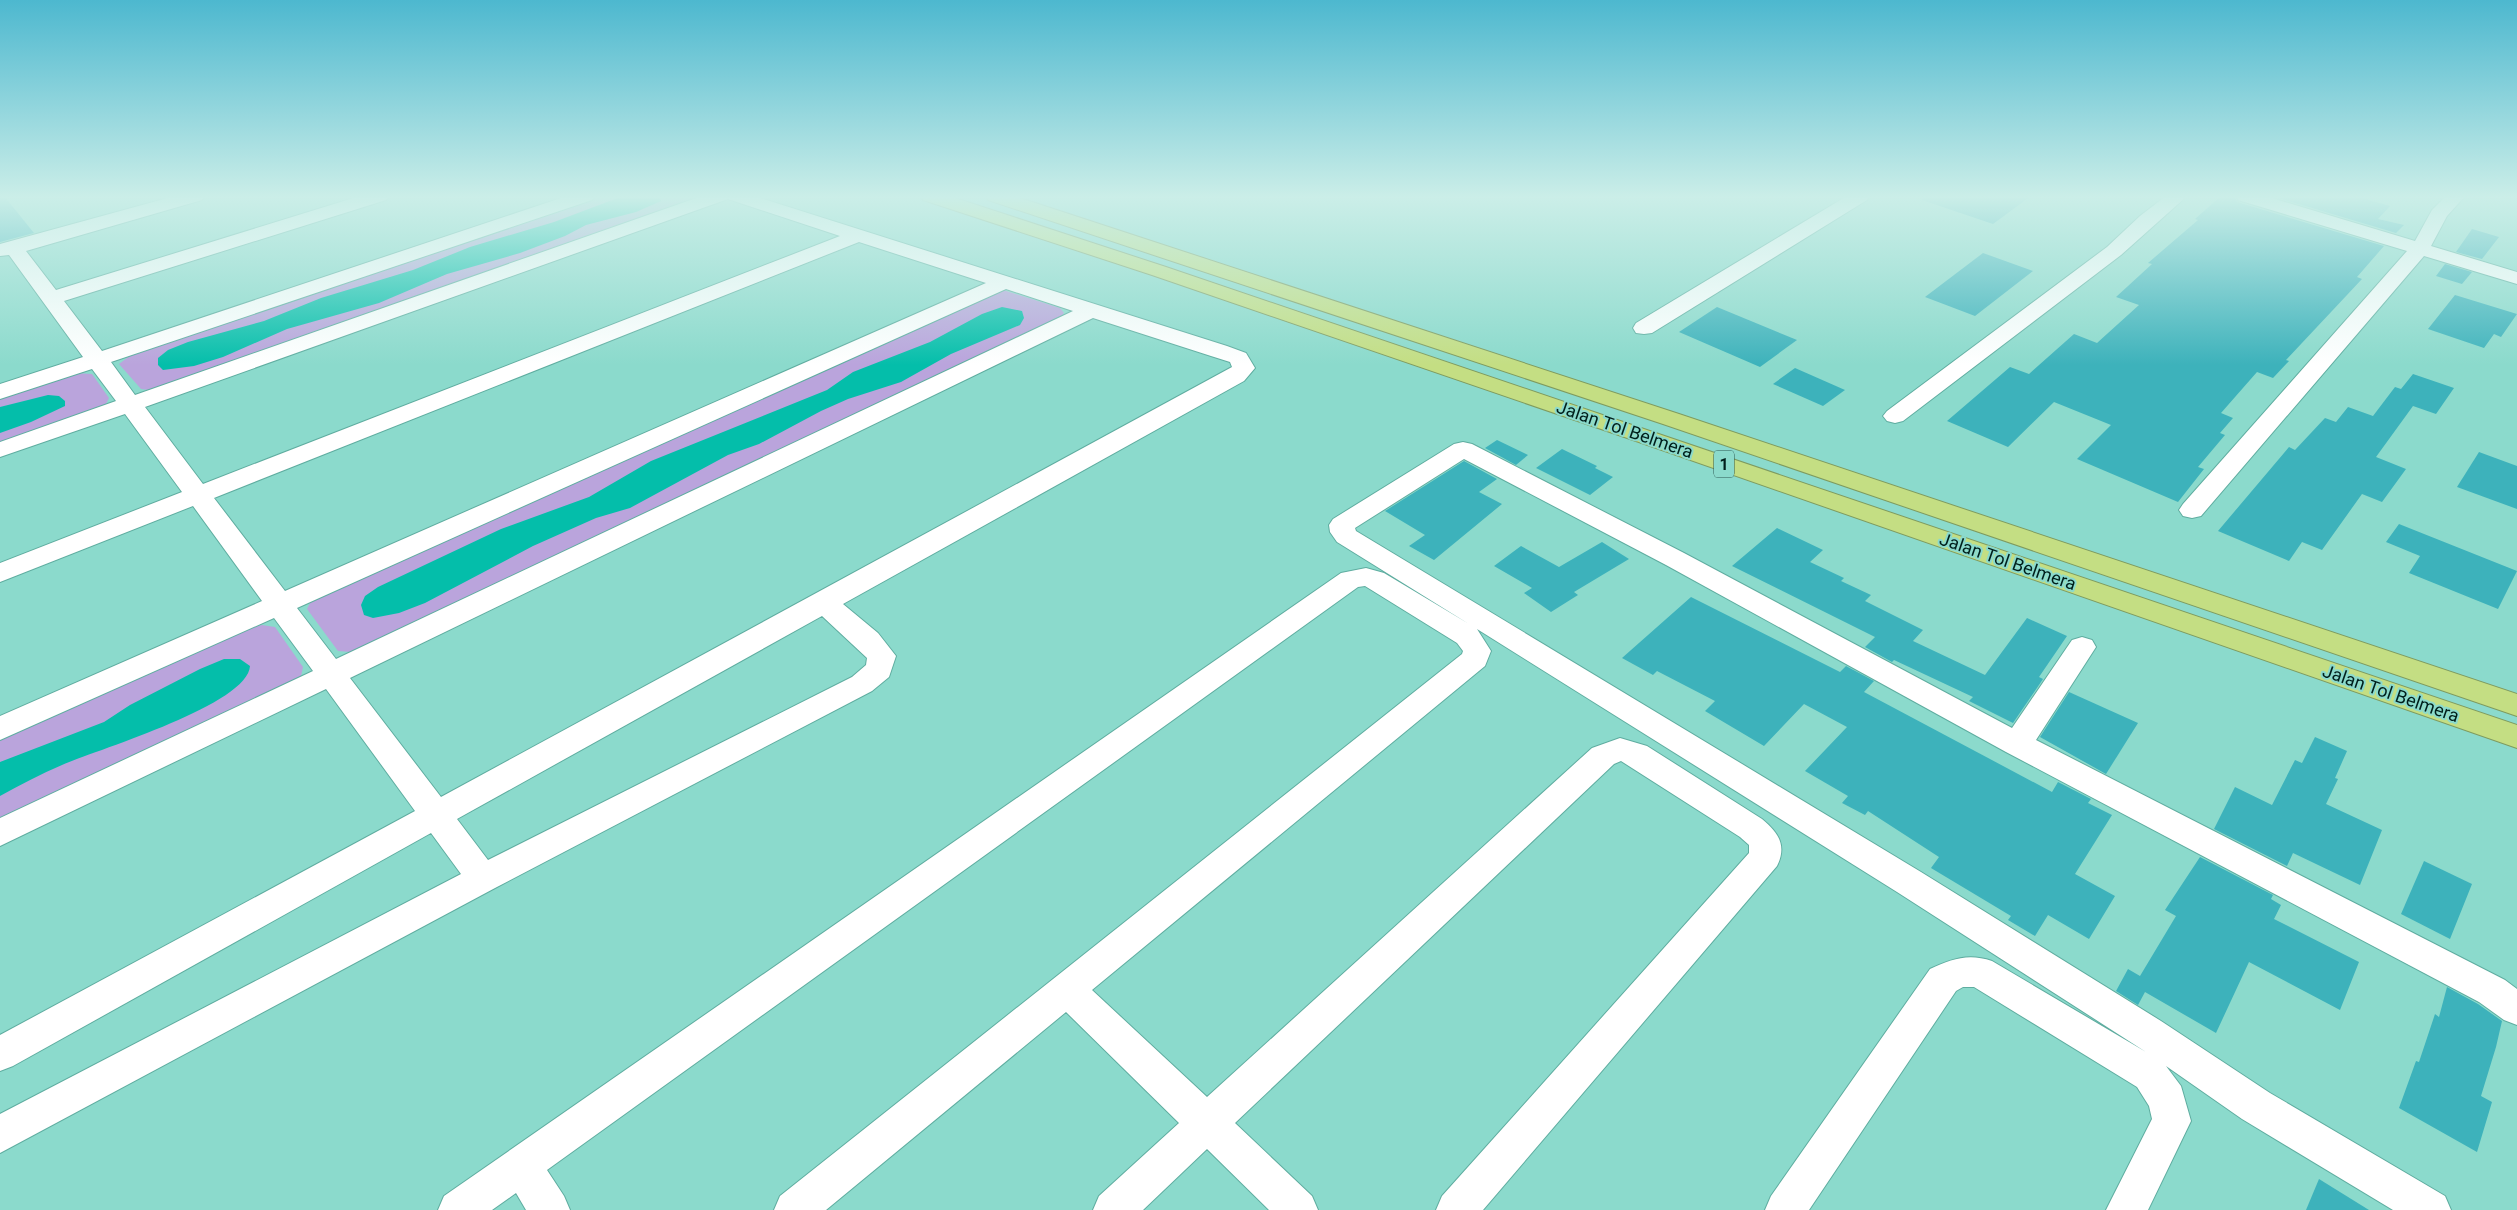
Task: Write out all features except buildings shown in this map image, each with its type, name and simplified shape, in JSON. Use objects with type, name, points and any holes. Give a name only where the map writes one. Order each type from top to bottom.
[{"type":"highway","name":"Jalan Tol Belmera","points":[[1102,252],[1626,429],[2517,737]]},
{"type":"highway","name":"Jalan Tol Belmera","points":[[1166,252],[1652,413],[2517,705]]},
{"type":"street","points":[[10,252],[51,298],[483,878]]},
{"type":"street","points":[[51,298],[197,252]]},
{"type":"street","points":[[0,392],[416,252]]},
{"type":"street","points":[[0,450],[560,252]]},
{"type":"street","points":[[0,573],[815,252]]},
{"type":"street","points":[[0,1054],[1236,376],[1244,368],[1238,358],[1219,350],[910,252]]},
{"type":"street","points":[[1644,328],[1770,252]]},
{"type":"street","points":[[1895,416],[2112,252]]},
{"type":"street","points":[[2192,510],[2417,252]]},
{"type":"street","points":[[2432,252],[2517,278]]},
{"type":"street","points":[[0,729],[1005,282]]},
{"type":"street","points":[[0,833],[1092,310]]},
{"type":"street","points":[[2431,1210],[2256,1106],[2148,1033],[1917,887],[1346,536],[1341,528],[1348,520],[1463,448],[1683,563],[2016,744],[2492,991],[2517,1009]]},
{"type":"street","points":[[473,1206],[521,1166],[1351,579],[1366,577],[1374,580],[1467,636],[1477,651],[1475,659],[794,1210]]},
{"type":"street","points":[[0,1134],[483,878],[862,684],[879,670],[882,656],[868,640],[822,602]]},
{"type":"street","points":[[2016,744],[2082,646]]},
{"type":"street","points":[[1113,1210],[1603,756],[1620,749],[1636,754],[1751,828],[1765,840],[1765,857],[1456,1210]]},
{"type":"street","points":[[1785,1210],[1943,980],[1960,972],[1979,972],[2150,1075],[2167,1099],[2172,1121],[2126,1210]]},
{"type":"street","points":[[1066,989],[1298,1210]]},
{"type":"street","points":[[521,1166],[550,1210]]},
{"type":"shaded area","points":[[431,252],[545,252],[149,390],[141,389],[119,364],[135,352]]},
{"type":"shaded area","points":[[456,252],[521,252],[447,274],[379,303],[287,329],[223,357],[194,366],[163,370],[158,365],[158,358],[168,350],[188,342],[264,321],[321,298],[413,270]]},
{"type":"shaded area","points":[[1003,290],[1060,308],[1064,313],[1060,318],[365,649],[351,652],[338,651],[307,609],[311,601]]},
{"type":"shaded area","points":[[1002,307],[1022,311],[1024,318],[1020,325],[951,354],[901,382],[848,399],[821,411],[759,444],[728,455],[630,508],[596,518],[533,546],[425,603],[399,613],[373,618],[364,615],[361,605],[365,596],[378,587],[501,529],[589,497],[651,461],[827,390],[853,372],[930,342],[982,314]]},
{"type":"shaded area","points":[[75,373],[92,374],[109,398],[105,406],[0,444],[0,398]]},
{"type":"shaded area","points":[[48,395],[59,396],[65,401],[65,406],[31,422],[0,433],[0,407]]},
{"type":"shaded area","points":[[262,625],[275,627],[303,667],[301,676],[291,683],[0,821],[0,740],[248,629]]},
{"type":"shaded area","points":[[224,659],[240,659],[250,666],[243,681],[225,696],[199,711],[62,765],[0,796],[0,762],[104,722],[130,705],[200,669]]}]
